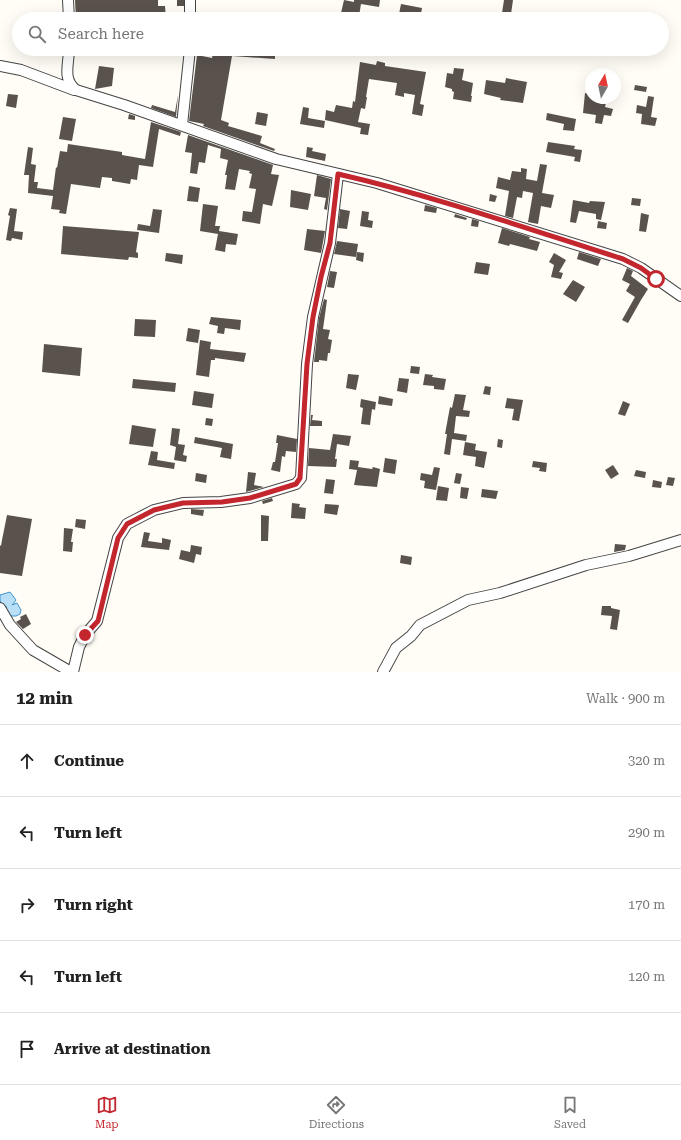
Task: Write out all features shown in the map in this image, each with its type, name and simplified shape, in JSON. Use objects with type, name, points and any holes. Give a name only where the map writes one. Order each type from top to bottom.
[{"type":"street","points":[[68,0],[68,12]]},
{"type":"street","points":[[190,0],[190,12]]},
{"type":"street","points":[[68,56],[67,77],[70,86],[76,90]]},
{"type":"street","points":[[182,125],[189,56]]},
{"type":"street","points":[[0,66],[21,70],[276,159],[377,183],[623,259],[641,268],[681,296]]},
{"type":"street","points":[[0,608],[10,624],[33,650],[72,672],[79,647],[85,635],[98,621],[118,538],[127,524],[154,510],[183,503],[222,502],[250,498],[296,484],[300,478],[307,364],[313,317],[330,243],[338,174]]},
{"type":"street","points":[[383,672],[396,648],[420,625],[468,600],[500,593],[586,565],[629,556],[681,540]]},
{"type":"water","points":[[10,592],[16,600],[12,605],[17,603],[21,610],[20,614],[16,616],[11,616],[5,608],[7,607],[3,606],[1,602],[0,595]]},
{"type":"building","points":[[75,0],[158,0],[158,6],[165,6],[165,12],[76,12]]},
{"type":"building","points":[[177,0],[184,0],[184,6],[177,6]]},
{"type":"building","points":[[344,0],[354,2],[354,0],[380,0],[379,7],[361,4],[360,12],[341,12]]},
{"type":"building","points":[[504,0],[513,0],[511,12],[502,12]]},
{"type":"building","points":[[401,4],[422,8],[421,12],[399,12]]},
{"type":"building","points":[[197,56],[212,58],[212,56],[232,56],[221,120],[229,123],[228,126],[262,136],[260,143],[275,149],[274,151],[203,126],[204,124],[189,121]]},
{"type":"building","points":[[232,56],[275,56],[275,59]]},
{"type":"building","points":[[377,61],[385,63],[385,66],[426,72],[420,104],[424,105],[422,116],[412,114],[415,95],[404,93],[404,97],[395,95],[397,83],[369,79],[365,109],[361,108],[358,122],[370,124],[368,135],[360,134],[361,128],[325,120],[326,110],[334,112],[336,105],[352,108],[353,101],[355,102],[360,62],[376,65]]},
{"type":"building","points":[[99,66],[114,68],[112,86],[95,89]]},
{"type":"building","points":[[454,68],[464,69],[462,80],[473,83],[471,102],[453,99],[454,92],[452,89],[445,87],[447,73],[453,74]]},
{"type":"building","points":[[506,78],[527,82],[523,103],[500,100],[501,98],[484,94],[486,80],[505,83]]},
{"type":"building","points":[[635,85],[647,87],[646,92],[634,90]]},
{"type":"building","points":[[585,93],[585,104],[606,104],[605,107],[613,109],[611,116],[604,115],[602,124],[595,123],[596,115],[583,113]]},
{"type":"building","points":[[8,94],[18,95],[16,108],[6,106]]},
{"type":"building","points":[[178,95],[176,117],[151,108],[152,105],[175,112]]},
{"type":"building","points":[[648,96],[654,97],[651,117],[657,118],[655,126],[641,124],[642,114],[636,113],[637,105],[646,107]]},
{"type":"building","points":[[303,107],[309,108],[308,118],[325,121],[324,128],[300,124]]},
{"type":"building","points":[[257,112],[268,114],[266,126],[255,124]]},
{"type":"building","points":[[547,113],[576,119],[574,131],[563,130],[564,124],[546,120]]},
{"type":"building","points":[[129,114],[135,116],[135,120],[128,119]]},
{"type":"building","points":[[63,117],[76,119],[72,141],[59,139]]},
{"type":"building","points":[[151,122],[181,132],[180,136],[159,129],[153,167],[139,165],[137,180],[131,179],[130,184],[112,181],[112,178],[102,177],[100,188],[71,184],[66,214],[59,213],[60,210],[51,209],[53,196],[28,193],[29,175],[24,175],[28,147],[33,148],[31,164],[36,165],[34,182],[38,182],[37,188],[53,190],[60,151],[67,152],[68,144],[122,152],[122,155],[145,159]]},
{"type":"building","points":[[188,135],[273,165],[271,174],[279,175],[272,206],[263,204],[260,224],[242,221],[243,211],[252,212],[256,189],[249,188],[252,174],[249,173],[250,171],[239,169],[235,190],[225,189],[227,175],[225,175],[228,160],[220,158],[221,149],[208,145],[205,163],[199,162],[197,174],[190,173],[192,153],[185,152]]},
{"type":"building","points":[[548,142],[575,146],[574,149],[582,150],[580,162],[574,161],[575,157],[546,152]]},
{"type":"building","points":[[307,147],[313,148],[312,151],[326,154],[325,161],[306,157]]},
{"type":"building","points":[[540,164],[547,165],[542,193],[554,195],[551,208],[541,206],[538,224],[528,222],[533,193],[523,191],[522,198],[517,197],[513,218],[505,216],[509,191],[496,188],[498,177],[510,180],[512,171],[521,172],[521,168],[527,169],[526,179],[537,181]]},
{"type":"building","points":[[317,175],[331,179],[327,210],[324,209],[326,198],[314,196]]},
{"type":"building","points":[[189,186],[200,188],[198,202],[187,201]]},
{"type":"building","points":[[291,190],[311,194],[308,210],[290,207]]},
{"type":"building","points":[[490,194],[497,196],[495,202],[489,201]]},
{"type":"building","points":[[632,198],[641,199],[640,206],[631,205]]},
{"type":"building","points":[[573,200],[589,203],[590,201],[605,202],[601,220],[596,219],[596,214],[579,211],[576,223],[570,222]]},
{"type":"building","points":[[203,204],[218,206],[215,226],[220,226],[219,231],[238,234],[236,245],[226,244],[225,252],[215,250],[218,234],[200,231]]},
{"type":"building","points":[[425,205],[437,208],[436,213],[424,211]]},
{"type":"building","points":[[10,208],[17,209],[14,231],[23,232],[22,240],[12,238],[11,241],[6,240]]},
{"type":"building","points":[[153,209],[162,210],[159,233],[137,230],[138,224],[150,226]]},
{"type":"building","points":[[340,209],[350,211],[347,229],[338,228]]},
{"type":"building","points":[[362,211],[369,212],[368,220],[373,221],[372,228],[360,226]]},
{"type":"building","points":[[641,213],[649,215],[646,232],[639,231]]},
{"type":"building","points":[[455,214],[467,218],[466,220],[454,217]]},
{"type":"building","points":[[472,219],[479,221],[478,227],[471,226]]},
{"type":"building","points":[[598,221],[607,223],[606,229],[597,228]]},
{"type":"building","points":[[63,226],[139,232],[136,252],[138,253],[138,258],[129,257],[128,260],[61,254]]},
{"type":"building","points":[[502,228],[530,237],[529,239],[540,242],[537,251],[510,244],[509,246],[498,243]]},
{"type":"building","points":[[307,229],[325,231],[321,253],[304,250]]},
{"type":"building","points":[[337,241],[358,244],[356,257],[334,254]]},
{"type":"building","points":[[357,252],[364,253],[363,262],[356,260]]},
{"type":"building","points":[[579,252],[601,259],[598,266],[577,259]]},
{"type":"building","points":[[166,253],[183,255],[182,264],[165,261]]},
{"type":"building","points":[[554,253],[566,260],[559,272],[563,273],[561,279],[551,277],[554,265],[549,262]]},
{"type":"building","points":[[476,262],[490,264],[488,275],[474,273]]},
{"type":"building","points":[[627,268],[633,271],[631,276],[648,289],[628,323],[622,320],[635,297],[626,291],[630,284],[622,280]]},
{"type":"building","points":[[330,271],[337,272],[334,288],[327,287]]},
{"type":"building","points":[[573,280],[585,287],[576,302],[563,294]]},
{"type":"building","points":[[324,299],[327,300],[323,329],[330,330],[328,339],[332,340],[330,353],[328,353],[327,361],[319,360],[319,362],[314,362],[319,318]]},
{"type":"building","points":[[211,317],[241,320],[240,330],[225,328],[224,334],[217,333],[218,326],[209,324]]},
{"type":"building","points":[[135,319],[156,320],[155,337],[134,336]]},
{"type":"building","points":[[188,328],[200,330],[198,343],[186,341]]},
{"type":"building","points":[[200,340],[211,342],[210,349],[246,353],[244,362],[215,358],[215,360],[211,360],[209,377],[196,375]]},
{"type":"building","points":[[44,344],[82,348],[80,376],[42,372]]},
{"type":"building","points":[[411,366],[420,367],[419,374],[410,373]]},
{"type":"building","points":[[348,374],[359,375],[356,390],[346,388]]},
{"type":"building","points":[[425,374],[433,375],[432,377],[446,379],[444,390],[434,389],[434,386],[423,385]]},
{"type":"building","points":[[399,378],[409,379],[407,393],[397,391]]},
{"type":"building","points":[[133,379],[176,383],[175,392],[132,388]]},
{"type":"building","points":[[485,386],[491,387],[490,395],[483,394]]},
{"type":"building","points":[[194,391],[214,394],[212,408],[192,405]]},
{"type":"building","points":[[455,394],[466,395],[463,410],[470,411],[469,417],[456,416],[454,433],[467,435],[466,441],[452,439],[450,455],[444,454],[447,434],[445,434],[450,407],[452,408]]},
{"type":"building","points":[[379,396],[393,399],[392,406],[378,404]]},
{"type":"building","points":[[507,398],[523,400],[519,421],[512,420],[514,409],[505,408]]},
{"type":"building","points":[[361,399],[376,402],[375,410],[372,409],[370,425],[361,424],[363,408],[360,407]]},
{"type":"building","points":[[623,401],[630,404],[625,416],[618,414]]},
{"type":"building","points":[[311,415],[313,415],[312,420],[322,421],[322,426],[310,426]]},
{"type":"building","points":[[206,418],[213,419],[212,426],[205,425]]},
{"type":"building","points":[[132,425],[156,429],[153,447],[129,444]]},
{"type":"building","points":[[172,428],[180,429],[178,444],[185,445],[183,455],[187,456],[186,462],[174,460],[176,447],[170,445]]},
{"type":"building","points":[[333,434],[351,436],[349,446],[337,444],[335,459],[337,459],[336,467],[308,466],[309,448],[330,450]]},
{"type":"building","points":[[277,435],[297,439],[296,452],[286,451],[285,457],[282,456],[280,472],[271,470],[273,462],[275,462],[278,443],[276,443]]},
{"type":"building","points":[[195,437],[233,444],[231,459],[220,457],[222,448],[194,443]]},
{"type":"building","points":[[498,439],[503,440],[502,448],[497,447]]},
{"type":"building","points":[[465,442],[476,444],[475,450],[487,452],[484,468],[475,466],[476,457],[463,455]]},
{"type":"building","points":[[151,451],[158,452],[157,460],[175,463],[174,469],[148,465]]},
{"type":"building","points":[[385,458],[397,460],[395,474],[383,472]]},
{"type":"building","points":[[350,460],[359,461],[358,467],[372,469],[373,467],[380,469],[377,487],[354,485],[357,470],[349,469]]},
{"type":"building","points":[[533,461],[547,463],[546,472],[539,471],[540,468],[532,467]]},
{"type":"building","points":[[613,465],[619,474],[611,479],[605,470]]},
{"type":"building","points":[[434,467],[440,468],[436,490],[424,488],[425,481],[420,480],[421,473],[432,475]]},
{"type":"building","points":[[636,470],[646,472],[645,478],[634,476]]},
{"type":"building","points":[[248,472],[256,473],[254,485],[264,487],[246,492]]},
{"type":"building","points":[[196,473],[207,475],[206,483],[195,481]]},
{"type":"building","points":[[456,473],[462,474],[460,484],[454,483]]},
{"type":"building","points":[[668,477],[675,478],[673,486],[666,485]]},
{"type":"building","points":[[326,479],[335,480],[333,494],[324,493]]},
{"type":"building","points":[[653,480],[662,482],[661,488],[652,487]]},
{"type":"building","points":[[438,486],[449,488],[447,501],[436,500]]},
{"type":"building","points":[[461,487],[469,488],[467,499],[460,498]]},
{"type":"building","points":[[482,489],[498,491],[496,499],[481,497]]},
{"type":"building","points":[[272,498],[273,501],[263,504],[262,501]]},
{"type":"building","points":[[292,503],[300,504],[299,507],[306,508],[305,519],[291,518]]},
{"type":"building","points":[[325,504],[339,505],[337,515],[324,513]]},
{"type":"building","points":[[191,509],[204,510],[203,516],[191,514]]},
{"type":"building","points":[[7,515],[32,519],[22,576],[0,573],[0,545],[1,546]]},
{"type":"building","points":[[261,515],[269,516],[268,541],[261,541]]},
{"type":"building","points":[[76,519],[86,520],[85,529],[75,527]]},
{"type":"building","points":[[64,528],[73,529],[71,542],[73,542],[72,552],[63,551]]},
{"type":"building","points":[[144,532],[150,533],[148,541],[162,543],[162,538],[171,540],[169,550],[141,547]]},
{"type":"building","points":[[615,544],[626,545],[625,550],[614,552]]},
{"type":"building","points":[[191,545],[202,547],[201,555],[196,554],[194,563],[179,559],[181,550],[190,552]]},
{"type":"building","points":[[401,555],[412,557],[411,565],[400,563]]},
{"type":"building","points":[[602,606],[611,606],[611,608],[620,610],[617,630],[610,629],[612,616],[601,615]]},
{"type":"building","points":[[26,614],[31,624],[23,629],[16,622],[21,619],[20,617]]},
{"type":"route","points":[[85,635],[98,621],[118,538],[127,524],[154,510],[183,503],[222,502],[250,498],[296,484],[300,478],[302,469],[303,421],[307,364],[313,317],[330,243],[331,223],[338,174],[377,183],[623,259],[641,268],[656,279]]}]
